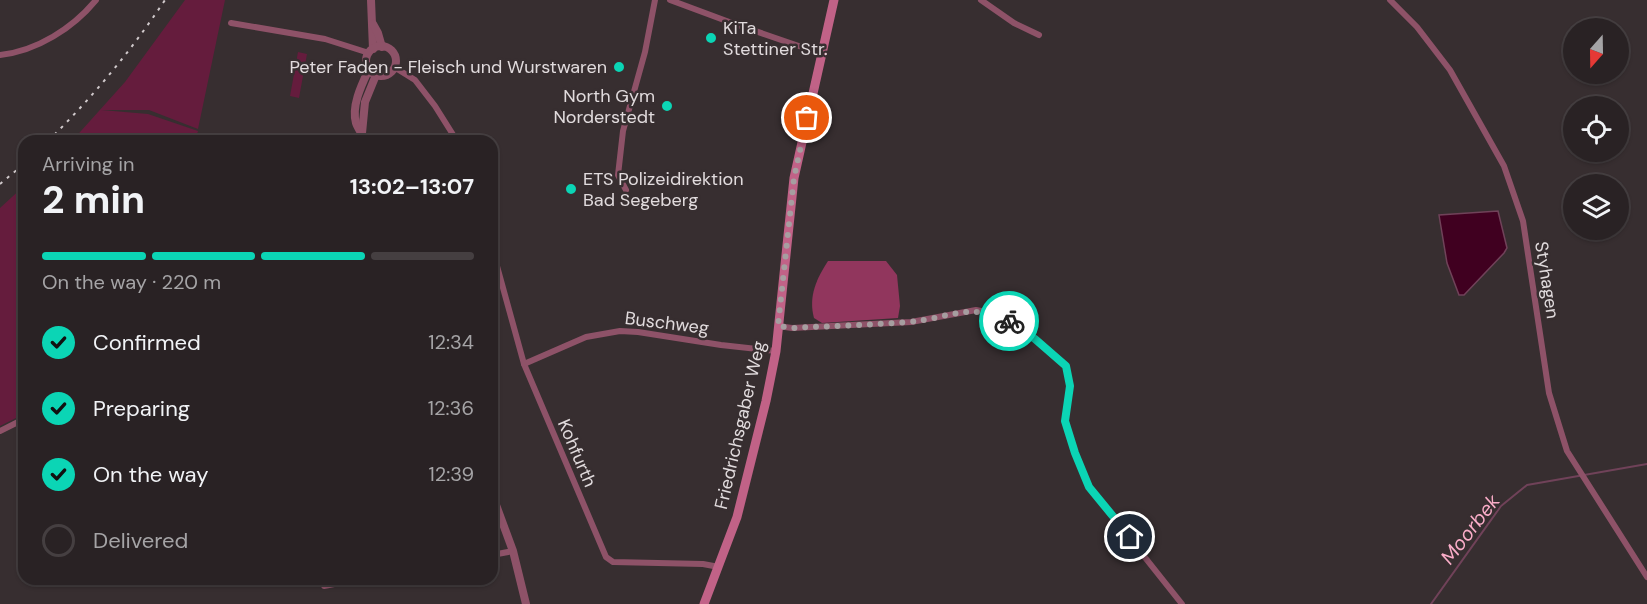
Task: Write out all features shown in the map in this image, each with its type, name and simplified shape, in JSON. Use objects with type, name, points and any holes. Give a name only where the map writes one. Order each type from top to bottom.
[{"type":"main road","name":"Friedrichsgaber Weg","points":[[704,604],[737,517],[776,351],[794,178],[834,0]]},
{"type":"street","points":[[0,55],[32,46],[66,28],[84,14],[96,0]]},
{"type":"street","points":[[371,0],[373,24],[371,51],[366,61],[372,72]]},
{"type":"street","points":[[626,190],[618,175],[623,131],[645,52],[655,0]]},
{"type":"street","points":[[670,0],[822,54]]},
{"type":"street","points":[[981,0],[1006,18],[1040,35]]},
{"type":"street","name":"Styhagen","points":[[1390,0],[1417,27],[1450,70],[1504,166],[1523,222],[1549,393],[1567,451],[1647,577]]},
{"type":"street","points":[[231,23],[325,39],[371,51],[382,47],[388,48],[394,55],[394,67],[388,74],[372,72]]},
{"type":"street","points":[[373,24],[382,47]]},
{"type":"street","points":[[394,67],[415,80],[453,135]]},
{"type":"street","points":[[363,135],[356,123],[356,112],[359,93],[372,72]]},
{"type":"street","name":"Kohfurth","points":[[498,270],[524,364],[606,557],[613,562],[703,564],[719,567]]},
{"type":"street","points":[[778,326],[792,328],[911,322],[976,310],[991,313],[1009,321],[1035,339],[1066,366],[1070,386],[1065,421],[1089,487],[1182,604]]},
{"type":"street","name":"Buschweg","points":[[524,364],[586,337],[620,331],[776,351]]},
{"type":"street","points":[[0,431],[18,421]]},
{"type":"street","points":[[498,510],[513,551],[526,604]]},
{"type":"street","points":[[498,554],[513,551]]},
{"type":"street","points":[[324,586],[329,585]]},
{"type":"shaded area","points":[[185,0],[225,0],[198,129],[149,110],[101,110],[148,114],[198,131],[197,135],[77,135],[125,82]]},
{"type":"shaded area","points":[[298,52],[307,54],[299,98],[290,96]]},
{"type":"shaded area","points":[[18,192],[18,417],[0,426],[0,208]]},
{"type":"shaded area","points":[[1498,211],[1507,248],[1464,295],[1459,295],[1447,263],[1439,215]]},
{"type":"shaded area","points":[[828,261],[886,261],[897,275],[900,306],[898,318],[822,323],[814,318],[813,295],[820,274]]},
{"type":"waterway","name":"Moorbek","points":[[1431,604],[1501,506],[1527,485],[1647,464]]},
{"type":"railway","points":[[54,135],[110,74],[139,38],[165,0]]},
{"type":"railway","points":[[0,184],[18,169]]},
{"type":"way so far","points":[[807,118],[794,178],[778,326],[792,328],[911,322],[976,310],[991,313],[1009,321]]},
{"type":"place","name":"KiTa Stettiner Str.","points":[[711,38]]},
{"type":"place","name":"Peter Faden - Fleisch und Wurstwaren","points":[[619,67]]},
{"type":"place","name":"North Gym Norderstedt","points":[[667,106]]},
{"type":"place","name":"ETS Polizeidirektion Bad Segeberg","points":[[571,189]]},
{"type":"route","points":[[1009,321],[1035,339],[1066,366],[1070,386],[1065,421],[1075,453],[1089,487],[1130,537]]}]
